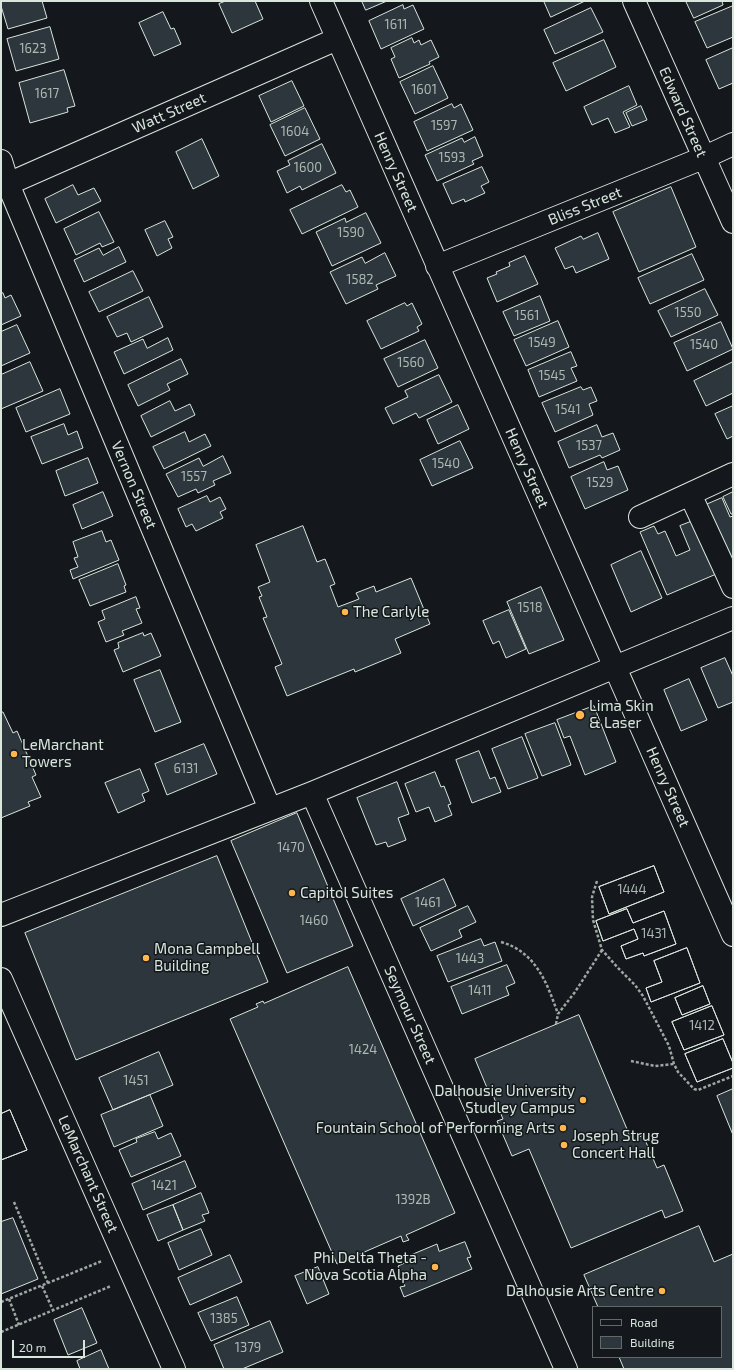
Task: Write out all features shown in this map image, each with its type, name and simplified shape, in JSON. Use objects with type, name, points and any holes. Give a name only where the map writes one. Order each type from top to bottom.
[{"type":"street","name":"Henry Street","points":[[321,1],[733,936]]},
{"type":"street","name":"Edward Street","points":[[634,1],[703,158],[733,222]]},
{"type":"street","name":"Watt Street","points":[[4,185],[337,39]]},
{"type":"street","name":"Bliss Street","points":[[437,266],[703,158],[733,144]]},
{"type":"street","name":"Vernon Street","points":[[1,161],[4,185],[270,809]]},
{"type":"street","points":[[640,517],[733,474]]},
{"type":"street","points":[[690,494],[733,587]]},
{"type":"street","points":[[1,915],[312,793],[733,618]]},
{"type":"street","name":"Seymour Street","points":[[312,793],[566,1369]]},
{"type":"street","name":"LeMarchant Street","points":[[1,979],[174,1369]]},
{"type":"path","points":[[597,882],[592,897],[593,920],[602,950],[618,969],[635,985],[643,996],[669,1046],[678,1072],[694,1089],[698,1090],[733,1076]]},
{"type":"path","points":[[501,942],[513,945],[530,957],[550,990],[558,1014]]},
{"type":"path","points":[[556,1024],[558,1014],[575,992],[602,950]]},
{"type":"path","points":[[631,1061],[654,1066],[674,1064]]},
{"type":"path","points":[[14,1202],[48,1283]]},
{"type":"path","points":[[1,1302],[122,1253]]},
{"type":"path","points":[[1,1332],[133,1276]]},
{"type":"path","points":[[42,1286],[53,1310]]},
{"type":"path","points":[[9,1299],[19,1325]]},
{"type":"building","points":[[1,1],[42,1],[47,18],[8,29],[1,6]]},
{"type":"building","points":[[226,1],[255,1],[263,19],[232,33],[219,4]]},
{"type":"building","points":[[362,1],[387,1],[366,10]]},
{"type":"building","points":[[544,1],[585,1],[551,17]]},
{"type":"building","points":[[686,1],[722,1],[723,5],[694,18]]},
{"type":"building","points":[[403,5],[404,9],[413,5],[424,29],[381,49],[369,21]]},
{"type":"building","points":[[733,6],[733,37],[707,48],[695,22]]},
{"type":"building","points":[[591,8],[603,32],[555,54],[544,30]]},
{"type":"building","points":[[163,12],[171,29],[174,28],[181,44],[154,56],[139,23]]},
{"type":"building","points":[[50,27],[59,59],[16,71],[7,39]]},
{"type":"building","points":[[412,38],[414,43],[419,40],[421,45],[431,40],[439,57],[429,62],[430,64],[399,78],[391,59],[395,57],[391,48]]},
{"type":"building","points":[[604,40],[616,67],[566,91],[553,63]]},
{"type":"building","points":[[733,48],[733,83],[719,89],[706,60]]},
{"type":"building","points":[[433,66],[448,98],[415,114],[400,82]]},
{"type":"building","points":[[64,70],[75,106],[67,108],[68,112],[30,123],[19,83]]},
{"type":"building","points":[[292,81],[304,106],[271,122],[259,96]]},
{"type":"building","points":[[629,86],[637,105],[623,112],[630,127],[615,133],[608,118],[592,125],[584,107]]},
{"type":"building","points":[[452,104],[454,108],[461,104],[473,130],[427,151],[414,122]]},
{"type":"building","points":[[641,106],[647,120],[632,126],[626,113]]},
{"type":"building","points":[[305,108],[320,139],[285,156],[270,125]]},
{"type":"building","points":[[475,137],[483,156],[472,161],[474,164],[437,181],[425,155],[462,138],[464,142]]},
{"type":"building","points":[[202,139],[219,176],[193,189],[176,152]]},
{"type":"building","points":[[322,144],[336,173],[302,190],[300,186],[287,193],[277,171],[290,165],[288,161]]},
{"type":"building","points":[[482,167],[489,182],[481,186],[485,193],[465,202],[464,199],[452,204],[443,184]]},
{"type":"building","points":[[73,185],[78,195],[94,188],[101,201],[56,223],[45,199]]},
{"type":"building","points":[[342,185],[346,192],[350,190],[358,207],[302,234],[290,210]]},
{"type":"building","points":[[671,187],[696,247],[639,272],[613,212]]},
{"type":"building","points":[[99,212],[114,242],[102,247],[100,243],[76,255],[64,229]]},
{"type":"building","points":[[366,213],[381,243],[332,266],[316,232],[345,218],[346,222]]},
{"type":"building","points":[[165,221],[173,237],[168,239],[172,248],[157,256],[145,230]]},
{"type":"building","points":[[598,233],[609,259],[576,273],[573,266],[565,269],[555,248],[581,236],[583,239]]},
{"type":"building","points":[[119,247],[126,262],[84,282],[74,260],[99,248],[103,255]]},
{"type":"building","points":[[385,253],[396,276],[376,285],[378,289],[346,304],[330,272],[362,257],[365,263]]},
{"type":"building","points":[[692,254],[704,280],[650,304],[638,278]]},
{"type":"building","points":[[525,256],[538,284],[497,302],[487,278],[510,266],[509,263]]},
{"type":"building","points":[[133,271],[143,291],[99,312],[89,292]]},
{"type":"building","points":[[705,289],[718,315],[671,337],[658,311]]},
{"type":"building","points":[[3,293],[5,298],[11,295],[21,316],[1,325],[1,294]]},
{"type":"building","points":[[540,296],[550,321],[514,336],[503,312]]},
{"type":"building","points":[[149,297],[163,327],[131,342],[127,333],[117,337],[107,317]]},
{"type":"building","points":[[405,303],[407,306],[412,303],[422,324],[417,327],[419,331],[381,349],[367,321]]},
{"type":"building","points":[[558,321],[569,347],[526,366],[514,340]]},
{"type":"building","points":[[721,322],[733,349],[687,371],[674,343]]},
{"type":"building","points":[[17,325],[30,353],[1,366],[1,332]]},
{"type":"building","points":[[168,338],[173,350],[124,374],[114,352],[143,339],[147,348]]},
{"type":"building","points":[[425,340],[438,368],[398,387],[384,359]]},
{"type":"building","points":[[571,352],[577,366],[571,368],[577,381],[539,397],[528,370]]},
{"type":"building","points":[[181,359],[188,374],[167,384],[170,390],[138,406],[128,385]]},
{"type":"building","points":[[30,362],[43,391],[1,409],[1,375]]},
{"type":"building","points":[[733,362],[733,393],[706,406],[694,381]]},
{"type":"building","points":[[439,375],[452,402],[419,418],[416,413],[393,424],[385,408],[408,397],[405,391]]},
{"type":"building","points":[[581,387],[583,390],[591,387],[597,401],[589,404],[593,415],[555,432],[542,403]]},
{"type":"building","points":[[60,389],[70,414],[26,432],[16,408]]},
{"type":"building","points":[[170,401],[175,411],[190,404],[195,415],[151,437],[141,416]]},
{"type":"building","points":[[458,405],[469,429],[438,444],[427,420]]},
{"type":"building","points":[[733,406],[733,436],[727,439],[715,414]]},
{"type":"building","points":[[64,424],[68,435],[77,431],[83,448],[42,464],[31,437]]},
{"type":"building","points":[[597,425],[602,437],[613,433],[620,450],[602,458],[600,455],[569,468],[558,442]]},
{"type":"building","points":[[185,432],[189,442],[205,434],[211,446],[164,469],[153,447]]},
{"type":"building","points":[[460,441],[473,468],[432,486],[420,460]]},
{"type":"building","points":[[223,456],[231,473],[213,481],[215,485],[198,493],[196,489],[178,497],[166,474],[199,458],[203,466]]},
{"type":"building","points":[[88,458],[98,483],[65,496],[56,471]]},
{"type":"building","points":[[604,462],[607,470],[618,466],[628,490],[585,509],[571,477]]},
{"type":"building","points":[[103,492],[113,516],[82,529],[73,505]]},
{"type":"building","points":[[733,492],[733,514],[731,514],[723,497]]},
{"type":"building","points":[[207,496],[210,502],[220,497],[226,509],[220,512],[223,518],[196,531],[192,524],[186,527],[178,509]]},
{"type":"building","points":[[722,498],[730,517],[733,516],[733,564],[701,507]]},
{"type":"building","points":[[698,519],[721,572],[667,595],[640,532],[654,526],[658,534],[665,531],[676,556],[690,550],[680,526]]},
{"type":"building","name":"The Carlyle","points":[[303,526],[317,562],[325,559],[335,584],[330,586],[338,607],[359,599],[356,593],[374,586],[376,592],[411,578],[430,624],[395,639],[401,653],[355,672],[354,669],[287,696],[275,667],[282,664],[263,618],[267,617],[259,597],[262,596],[258,587],[270,582],[256,545]]},
{"type":"building","points":[[102,531],[106,542],[111,540],[119,560],[73,579],[70,570],[78,567],[74,558],[78,557],[73,542]]},
{"type":"building","points":[[641,551],[662,598],[631,612],[611,565]]},
{"type":"building","points":[[118,564],[126,585],[124,586],[126,592],[90,606],[79,580]]},
{"type":"building","points":[[541,587],[564,640],[529,654],[507,602]]},
{"type":"building","points":[[136,597],[140,608],[136,609],[142,623],[122,631],[124,635],[106,642],[98,622],[105,619],[102,611]]},
{"type":"building","points":[[509,610],[526,649],[506,658],[499,641],[493,644],[483,621]]},
{"type":"building","points":[[143,633],[144,636],[151,633],[161,656],[123,672],[114,650],[119,648],[118,643]]},
{"type":"building","points":[[725,658],[733,676],[733,702],[718,708],[701,668]]},
{"type":"building","points":[[160,670],[181,722],[155,732],[134,680]]},
{"type":"building","points":[[689,679],[707,720],[681,731],[664,690]]},
{"type":"building","points":[[594,706],[616,762],[585,775],[570,736],[564,738],[557,720]]},
{"type":"building","name":"LeMarchant Towers","points":[[1,712],[3,712],[13,733],[17,731],[36,775],[32,777],[41,797],[28,802],[30,806],[1,818]]},
{"type":"building","points":[[555,723],[571,765],[542,776],[525,734]]},
{"type":"building","points":[[522,737],[538,778],[508,789],[492,749]]},
{"type":"building","points":[[204,744],[217,774],[167,795],[155,764]]},
{"type":"building","points":[[479,751],[490,779],[495,777],[501,792],[472,803],[456,760]]},
{"type":"building","points":[[140,769],[149,791],[142,794],[145,801],[118,813],[105,783]]},
{"type":"building","points":[[435,772],[441,787],[444,786],[451,804],[448,805],[452,815],[435,822],[429,807],[416,812],[405,784]]},
{"type":"building","points":[[397,782],[409,814],[398,818],[406,840],[388,847],[386,842],[376,845],[357,798]]},
{"type":"building","name":"Capitol Suites","points":[[297,813],[353,946],[287,973],[231,841]]},
{"type":"building","name":"Mona Campbell Building","points":[[217,856],[268,982],[76,1060],[25,933]]},
{"type":"building","points":[[654,866],[664,892],[609,914],[599,887]]},
{"type":"building","points":[[654,866],[664,892],[609,914],[599,887]]},
{"type":"building","points":[[444,879],[456,906],[413,926],[401,899]]},
{"type":"building","points":[[468,906],[476,922],[459,930],[462,937],[431,951],[420,928]]},
{"type":"building","points":[[627,909],[633,923],[664,911],[676,944],[644,956],[643,953],[626,959],[621,946],[638,939],[634,929],[603,941],[596,921]]},
{"type":"building","points":[[627,909],[633,923],[664,911],[676,944],[644,956],[643,953],[626,959],[621,946],[638,939],[634,929],[603,941],[596,921]]},
{"type":"building","points":[[481,939],[484,946],[495,942],[502,961],[448,982],[437,956]]},
{"type":"building","points":[[687,948],[700,983],[651,1002],[646,988],[662,982],[654,961]]},
{"type":"building","points":[[687,948],[700,983],[651,1002],[646,988],[662,982],[654,961]]},
{"type":"building","points":[[507,965],[515,983],[506,987],[509,995],[462,1014],[451,987]]},
{"type":"building","points":[[348,967],[455,1213],[406,1235],[409,1240],[403,1242],[401,1236],[337,1264],[230,1019],[258,1007],[256,1004],[263,1001],[264,1003]]},
{"type":"building","points":[[703,986],[710,1004],[682,1015],[675,998]]},
{"type":"building","points":[[703,986],[710,1004],[682,1015],[675,998]]},
{"type":"building","points":[[712,1006],[724,1035],[684,1050],[672,1022]]},
{"type":"building","points":[[712,1006],[724,1035],[684,1050],[672,1022]]},
{"type":"building","name":"Fountain School of Performing Arts","points":[[579,1015],[632,1141],[643,1135],[657,1168],[664,1165],[683,1211],[665,1218],[662,1210],[571,1248],[529,1149],[512,1156],[497,1121],[503,1119],[492,1093],[490,1095],[475,1059]]},
{"type":"building","points":[[723,1039],[733,1063],[733,1068],[697,1082],[685,1054]]},
{"type":"building","points":[[723,1039],[733,1063],[733,1068],[697,1082],[685,1054]]},
{"type":"building","points":[[159,1052],[173,1085],[113,1110],[99,1078]]},
{"type":"building","points":[[733,1089],[733,1135],[717,1096]]},
{"type":"building","points":[[150,1095],[163,1126],[114,1147],[101,1115]]},
{"type":"building","points":[[10,1110],[27,1150],[1,1160],[1,1114]]},
{"type":"building","points":[[10,1110],[27,1150],[1,1160],[1,1114]]},
{"type":"building","points":[[155,1132],[158,1139],[171,1133],[181,1156],[131,1177],[119,1150],[137,1142],[136,1139]]},
{"type":"building","points":[[185,1161],[196,1187],[143,1210],[132,1184]]},
{"type":"building","points":[[201,1193],[209,1213],[202,1215],[205,1221],[183,1230],[173,1205]]},
{"type":"building","points":[[173,1205],[183,1230],[158,1241],[147,1215]]},
{"type":"building","points":[[13,1218],[38,1279],[1,1294],[1,1222]]},
{"type":"building","name":"Dalhousie Arts Centre","points":[[699,1226],[714,1262],[733,1254],[733,1369],[624,1369],[619,1358],[722,1358],[722,1306],[598,1306],[584,1275]]},
{"type":"building","points":[[201,1229],[212,1255],[179,1270],[168,1243]]},
{"type":"building","name":"Phi Delta Theta - Nova Scotia Alpha","points":[[465,1242],[471,1257],[467,1258],[472,1269],[404,1297],[400,1287],[405,1286],[398,1266],[407,1262],[406,1257],[437,1244],[439,1251]]},
{"type":"building","points":[[230,1255],[242,1282],[190,1305],[178,1278]]},
{"type":"building","points":[[318,1267],[329,1294],[307,1304],[295,1276]]},
{"type":"building","points":[[237,1297],[249,1325],[211,1341],[198,1313]]},
{"type":"building","points":[[82,1308],[97,1343],[68,1355],[54,1320]]},
{"type":"building","points":[[270,1321],[283,1352],[242,1369],[224,1369],[214,1345]]},
{"type":"building","points":[[101,1350],[109,1369],[80,1369],[77,1361]]},
{"type":"place","name":"The Carlyle","points":[[345,612]]},
{"type":"place","name":"Lima Skin & Laser","points":[[580,715]]},
{"type":"place","name":"LeMarchant Towers","points":[[14,754]]},
{"type":"place","name":"Capitol Suites","points":[[292,893]]},
{"type":"place","name":"Mona Campbell Building","points":[[146,958]]},
{"type":"place","name":"Dalhousie University Studley Campus","points":[[583,1100]]},
{"type":"place","name":"Fountain School of Performing Arts","points":[[563,1128]]},
{"type":"place","name":"Joseph Strug Concert Hall","points":[[564,1145]]},
{"type":"place","name":"Phi Delta Theta - Nova Scotia Alpha","points":[[435,1267]]},
{"type":"place","name":"Dalhousie Arts Centre","points":[[662,1291]]}]
